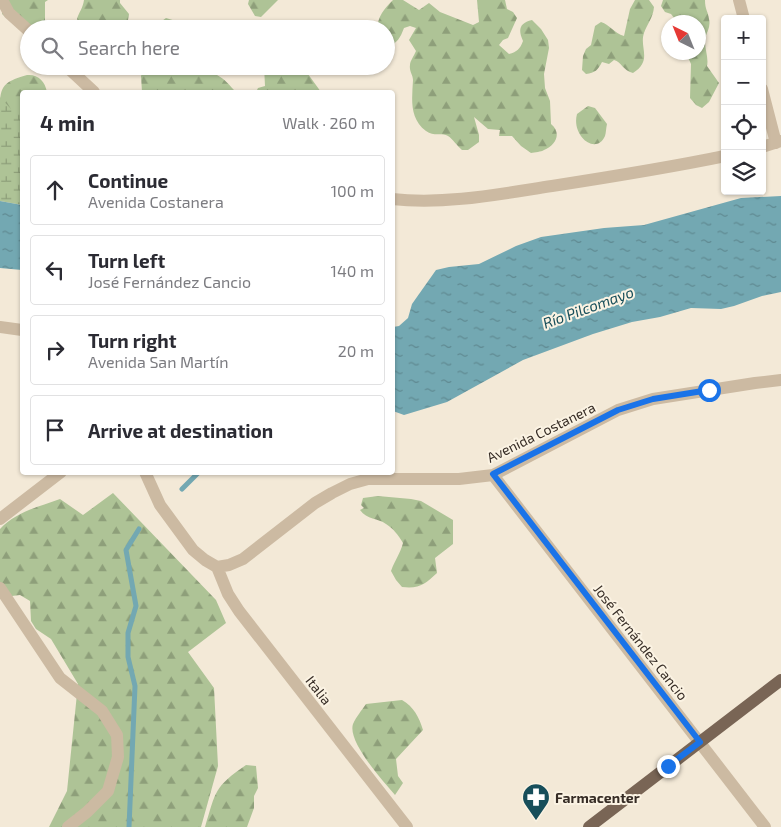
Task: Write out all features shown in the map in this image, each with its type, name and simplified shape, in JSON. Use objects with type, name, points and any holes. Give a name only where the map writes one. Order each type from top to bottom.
[{"type":"main road","points":[[590,827],[781,680]]},
{"type":"street","points":[[2,0],[9,13],[20,23]]},
{"type":"street","points":[[739,0],[743,15]]},
{"type":"street","points":[[76,75],[92,90]]},
{"type":"street","points":[[766,101],[779,142],[766,146]]},
{"type":"street","points":[[395,199],[410,201],[455,199],[502,194],[668,168],[721,157]]},
{"type":"street","points":[[0,327],[20,330]]},
{"type":"street","name":"Avenida Costanera","points":[[217,567],[229,565],[243,559],[315,503],[332,492],[350,484],[368,480],[459,479],[493,474],[618,410],[653,399],[781,380]]},
{"type":"street","name":"José Fernández Cancio","points":[[493,474],[765,827]]},
{"type":"street","points":[[0,519],[57,475]]},
{"type":"street","points":[[146,475],[160,505],[193,550],[217,567]]},
{"type":"street","name":"Italia","points":[[217,567],[228,594],[239,611],[407,827]]},
{"type":"street","points":[[0,588],[60,678],[102,711],[117,735],[117,764],[108,791],[87,812],[68,827]]},
{"type":"green space","points":[[8,0],[48,0],[45,2],[45,20],[20,20],[20,26],[2,14],[2,7]]},
{"type":"green space","points":[[84,0],[120,0],[120,3],[129,14],[128,20],[78,20]]},
{"type":"green space","points":[[249,0],[278,0],[261,17],[255,16],[248,4]]},
{"type":"green space","points":[[393,0],[403,0],[419,10],[429,3],[440,12],[473,25],[479,22],[477,0],[505,0],[507,9],[513,12],[517,18],[508,38],[499,45],[509,54],[518,50],[522,44],[520,30],[522,25],[532,20],[548,40],[549,48],[544,74],[545,88],[550,101],[551,124],[557,135],[552,145],[543,151],[531,153],[512,136],[499,136],[500,130],[488,129],[474,117],[479,142],[468,150],[462,150],[448,136],[432,134],[426,131],[417,120],[413,108],[413,80],[410,67],[416,51],[409,40],[416,28],[410,26],[404,28],[395,43],[395,20],[379,20]]},
{"type":"green space","points":[[635,0],[649,0],[654,7],[644,33],[644,59],[639,68],[633,73],[614,60],[609,64],[602,62],[596,71],[586,74],[582,70],[583,56],[586,49],[591,45],[595,26],[601,22],[624,36],[630,9]]},
{"type":"green space","points":[[663,0],[705,0],[709,16],[706,35],[706,15],[672,15],[665,12],[661,6]]},
{"type":"green space","points":[[706,52],[707,66],[719,83],[709,102],[702,108],[696,105],[690,98],[691,64],[689,60],[706,60]]},
{"type":"green space","points":[[27,75],[34,76],[40,79],[46,90],[20,90],[20,121],[0,104],[0,97],[4,87],[15,79]]},
{"type":"green space","points":[[216,75],[234,90],[142,90],[141,76]]},
{"type":"green space","points":[[264,75],[309,75],[320,90],[257,90],[265,86]]},
{"type":"green space","points":[[0,97],[11,109],[20,114],[20,205],[0,201]]},
{"type":"green space","points":[[588,106],[595,108],[607,124],[605,136],[601,142],[596,144],[585,141],[578,130],[576,122],[577,114]]},
{"type":"green space","points":[[113,493],[216,600],[226,623],[188,652],[214,688],[218,766],[201,827],[49,827],[67,791],[78,684],[51,639],[36,629],[31,621],[30,601],[20,595],[12,596],[0,585],[0,529],[20,514],[60,499],[83,515]]},
{"type":"green space","points":[[378,496],[421,501],[453,520],[453,544],[435,558],[437,573],[422,585],[402,587],[396,580],[391,571],[403,543],[396,532],[389,526],[366,516],[360,510],[364,508],[361,505],[363,498]]},
{"type":"green space","points":[[402,700],[416,713],[423,730],[396,759],[398,776],[403,783],[395,795],[375,772],[355,741],[353,724],[366,704]]},
{"type":"green space","points":[[246,765],[256,766],[258,788],[254,796],[254,808],[247,827],[205,827],[214,797],[228,779]]},
{"type":"water","name":"Río Pilcomayo","points":[[781,196],[781,292],[721,309],[691,308],[660,317],[632,322],[593,334],[523,360],[447,402],[404,415],[395,412],[395,327],[399,326],[408,318],[412,304],[436,270],[479,264],[516,246],[541,237],[604,228],[644,225],[741,198]]},
{"type":"water","points":[[0,201],[20,205],[20,270],[0,268]]},
{"type":"waterway","points":[[182,489],[196,475]]},
{"type":"waterway","points":[[129,827],[135,686],[128,657],[128,633],[136,606],[126,550],[139,529]]},
{"type":"place","name":"Farmacenter","points":[[536,821]]},
{"type":"route","points":[[668,766],[700,742],[493,474],[618,410],[653,399],[709,390]]}]
